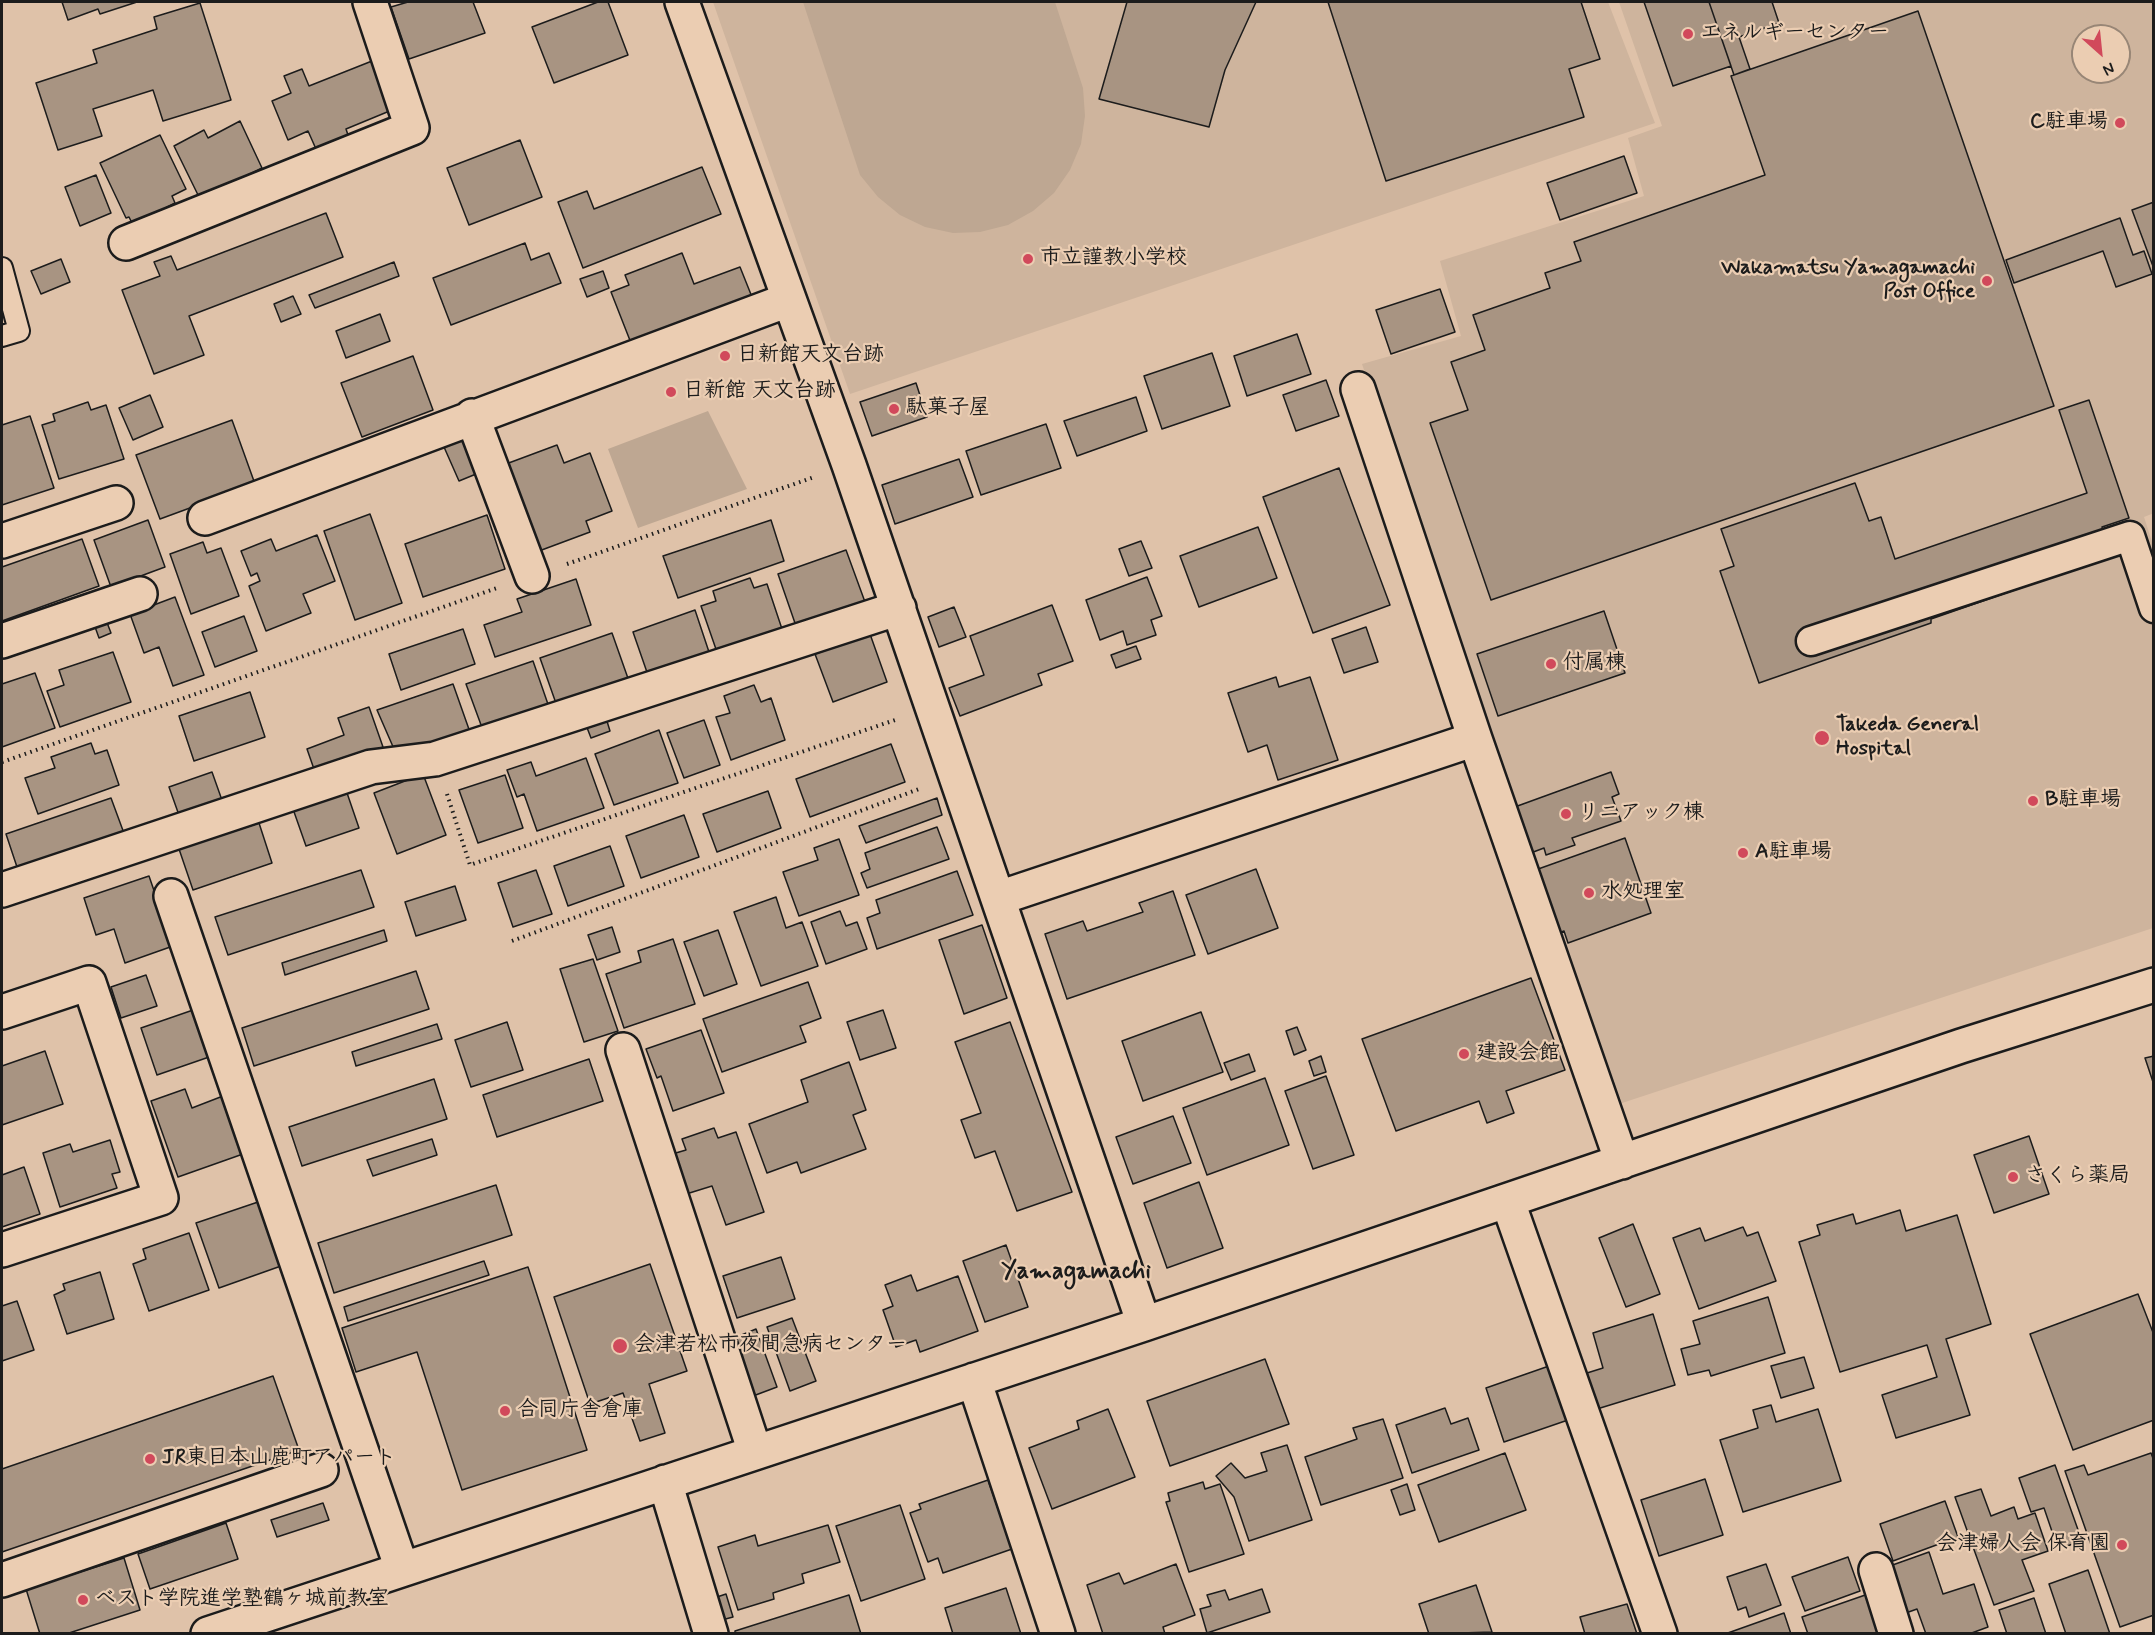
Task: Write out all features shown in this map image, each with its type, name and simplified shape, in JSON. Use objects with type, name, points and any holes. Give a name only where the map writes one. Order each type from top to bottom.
[{"type":"street","points":[[126,243],[412,128],[370,2]]},
{"type":"street","points":[[682,2],[899,608],[1144,1324]]},
{"type":"street","points":[[205,518],[472,416],[788,300]]},
{"type":"street","points":[[1358,388],[1474,740],[1622,1162]]},
{"type":"street","points":[[472,416],[532,576]]},
{"type":"street","points":[[2,541],[116,503]]},
{"type":"street","points":[[1811,641],[2130,536],[2154,608]]},
{"type":"street","points":[[2,641],[140,594]]},
{"type":"street","points":[[2,890],[371,767],[435,759],[899,608]]},
{"type":"street","points":[[999,898],[1474,740]]},
{"type":"street","points":[[171,896],[402,1569]]},
{"type":"street","points":[[2,1012],[88,983],[161,1198],[2,1250]]},
{"type":"street","points":[[210,1633],[1508,1202],[1961,1046],[2154,985]]},
{"type":"street","points":[[622,1050],[755,1452]]},
{"type":"street","points":[[1508,1202],[1660,1634]]},
{"type":"street","points":[[974,1380],[1058,1634]]},
{"type":"street","points":[[2,1580],[321,1470]]},
{"type":"street","points":[[665,1482],[711,1634]]},
{"type":"street","points":[[1876,1570],[1896,1634]]},
{"type":"lane","points":[[2,268],[19,331],[2,336]]},
{"type":"path","points":[[2,762],[849,465]]},
{"type":"path","points":[[435,759],[470,864],[933,707]]},
{"type":"path","points":[[512,941],[957,775]]},
{"type":"shaded area","name":"市立謹教小学校","points":[[713,2],[1608,2],[1655,123],[850,394]]},
{"type":"shaded area","points":[[803,2],[1055,2],[1083,88],[1085,116],[1081,144],[1070,170],[1054,193],[1033,211],[1008,225],[980,232],[953,233],[925,227],[900,215],[878,197],[860,175]]},
{"type":"shaded area","name":"Takeda General Hospital","points":[[1619,2],[2153,2],[2154,513],[2144,517],[2154,548],[2153,928],[1616,1105],[1362,364],[1461,336],[1440,261],[1644,196],[1628,138],[1662,126]]},
{"type":"shaded area","points":[[708,411],[747,489],[638,528],[608,449]]},
{"type":"building","points":[[62,2],[137,2],[100,14],[98,9],[68,20]]},
{"type":"building","points":[[408,2],[473,2],[485,33],[409,59],[391,7]]},
{"type":"building","points":[[598,2],[608,2],[628,55],[554,83],[532,27]]},
{"type":"building","points":[[1127,2],[1256,2],[1225,70],[1209,127],[1099,99]]},
{"type":"building","points":[[1328,2],[1581,2],[1600,59],[1569,69],[1584,117],[1386,181]]},
{"type":"building","name":"エネルギーセンター","points":[[1644,2],[1709,2],[1731,66],[1673,86]]},
{"type":"building","points":[[1709,2],[1772,2],[1779,23],[1739,37],[1750,69],[1734,75]]},
{"type":"building","points":[[200,3],[231,100],[163,121],[153,90],[93,109],[102,136],[58,150],[36,83],[97,63],[93,50],[157,29],[154,17]]},
{"type":"building","points":[[1918,11],[2054,406],[1491,600],[1430,423],[1468,410],[1451,362],[1485,350],[1473,315],[1550,288],[1545,273],[1581,261],[1574,242],[1765,175],[1731,76]]},
{"type":"building","points":[[372,61],[392,110],[346,129],[348,135],[316,149],[308,131],[288,140],[272,101],[291,93],[284,76],[302,69],[309,86]]},
{"type":"building","points":[[240,121],[262,168],[200,199],[174,146],[204,130],[208,138]]},
{"type":"building","points":[[160,135],[186,189],[172,196],[175,203],[133,225],[129,217],[126,218],[100,163]]},
{"type":"building","points":[[520,140],[542,197],[469,225],[447,168]]},
{"type":"building","points":[[1624,156],[1637,193],[1560,220],[1547,183]]},
{"type":"building","points":[[702,167],[721,214],[583,268],[558,202],[587,191],[594,209]]},
{"type":"building","points":[[96,175],[111,213],[80,226],[65,187]]},
{"type":"building","points":[[2154,202],[2154,269],[2132,210]]},
{"type":"building","points":[[326,213],[343,257],[189,316],[204,355],[154,374],[122,290],[160,276],[154,262],[171,256],[177,270]]},
{"type":"building","points":[[2120,218],[2133,255],[2144,251],[2152,274],[2116,287],[2103,251],[2014,283],[2006,260]]},
{"type":"building","points":[[525,243],[531,260],[549,253],[561,283],[451,325],[433,278]]},
{"type":"building","points":[[682,253],[694,284],[740,267],[752,297],[631,343],[611,292],[629,285],[625,275]]},
{"type":"building","points":[[61,259],[70,282],[41,294],[31,271]]},
{"type":"building","points":[[394,262],[399,276],[315,308],[309,295]]},
{"type":"building","points":[[603,271],[609,288],[587,297],[580,279]]},
{"type":"building","points":[[1440,289],[1455,332],[1391,354],[1376,310]]},
{"type":"building","points":[[293,296],[301,314],[281,322],[274,304]]},
{"type":"building","points":[[380,314],[390,341],[346,358],[336,331]]},
{"type":"building","points":[[1297,334],[1311,374],[1247,396],[1234,356]]},
{"type":"building","points":[[1212,353],[1230,406],[1162,429],[1144,376]]},
{"type":"building","points":[[413,356],[433,410],[362,437],[341,383]]},
{"type":"building","points":[[1326,380],[1339,416],[1296,431],[1283,395]]},
{"type":"building","name":"駄菓子屋","points":[[916,383],[927,417],[872,436],[860,402]]},
{"type":"building","points":[[150,395],[163,427],[133,440],[119,408]]},
{"type":"building","points":[[1136,397],[1147,431],[1077,456],[1064,421]]},
{"type":"building","points":[[2089,400],[2129,518],[2102,527],[2112,556],[1931,619],[1931,623],[1759,683],[1720,571],[1734,566],[1721,529],[1855,483],[1869,521],[1881,517],[1895,559],[2087,493],[2059,410]]},
{"type":"building","points":[[88,402],[91,410],[106,405],[124,459],[59,479],[42,425],[55,421],[53,414]]},
{"type":"building","points":[[30,416],[54,488],[2,505],[2,425]]},
{"type":"building","points":[[232,420],[255,484],[160,519],[136,455]]},
{"type":"building","points":[[1046,424],[1061,468],[981,495],[966,451]]},
{"type":"building","points":[[466,438],[481,472],[459,481],[444,447]]},
{"type":"building","points":[[557,445],[564,463],[590,453],[612,511],[586,521],[590,532],[539,551],[506,464]]},
{"type":"building","points":[[959,459],[973,497],[895,524],[882,485]]},
{"type":"building","points":[[1339,468],[1390,605],[1313,633],[1263,497]]},
{"type":"building","points":[[370,514],[402,603],[355,620],[324,531]]},
{"type":"building","points":[[487,515],[505,569],[423,597],[405,544]]},
{"type":"building","points":[[148,520],[165,567],[111,587],[94,540]]},
{"type":"building","points":[[771,520],[784,561],[678,598],[663,556]]},
{"type":"building","points":[[1258,527],[1277,578],[1199,607],[1180,556]]},
{"type":"building","points":[[317,535],[335,581],[303,594],[311,613],[266,631],[249,586],[260,581],[257,573],[251,576],[241,551],[271,539],[276,551]]},
{"type":"building","points":[[82,539],[99,586],[2,621],[2,567]]},
{"type":"building","points":[[1141,541],[1152,568],[1129,576],[1119,549]]},
{"type":"building","points":[[203,542],[207,553],[221,548],[239,596],[191,614],[170,554]]},
{"type":"building","points":[[846,550],[865,602],[796,626],[778,574]]},
{"type":"building","points":[[1147,577],[1162,616],[1151,620],[1156,635],[1127,645],[1123,631],[1100,640],[1086,600]]},
{"type":"building","points":[[750,578],[754,588],[767,584],[783,632],[718,655],[701,606],[716,601],[713,591]]},
{"type":"building","points":[[576,579],[591,625],[495,657],[484,625],[522,612],[517,599]]},
{"type":"building","points":[[175,597],[204,675],[173,686],[159,647],[144,653],[130,614]]},
{"type":"building","points":[[1052,605],[1073,661],[1038,674],[1042,685],[960,716],[949,688],[984,675],[970,636]]},
{"type":"building","points":[[954,607],[966,637],[939,647],[928,617]]},
{"type":"building","points":[[695,610],[711,658],[649,678],[633,632]]},
{"type":"building","name":"付属棟","points":[[1604,611],[1625,673],[1498,716],[1477,654]]},
{"type":"building","points":[[244,616],[257,651],[215,667],[202,632]]},
{"type":"building","points":[[106,620],[111,633],[99,638],[94,624]]},
{"type":"building","points":[[1366,627],[1378,662],[1344,673],[1332,639]]},
{"type":"building","points":[[463,629],[475,664],[401,690],[389,654]]},
{"type":"building","points":[[612,633],[630,684],[558,709],[540,658]]},
{"type":"building","points":[[870,634],[887,682],[833,702],[815,654]]},
{"type":"building","points":[[1136,646],[1141,659],[1116,668],[1111,655]]},
{"type":"building","points":[[113,652],[131,702],[60,727],[47,691],[64,685],[59,670]]},
{"type":"building","points":[[533,661],[550,710],[484,733],[466,684]]},
{"type":"building","points":[[35,673],[55,728],[2,747],[2,684]]},
{"type":"building","points":[[1276,677],[1279,687],[1310,677],[1338,760],[1278,780],[1267,745],[1248,752],[1228,693]]},
{"type":"building","points":[[453,684],[471,735],[394,749],[377,710]]},
{"type":"building","points":[[754,685],[761,702],[771,698],[785,740],[731,760],[716,717],[730,713],[724,696]]},
{"type":"building","points":[[250,692],[265,737],[194,761],[179,716]]},
{"type":"building","points":[[369,707],[383,747],[315,772],[307,749],[344,735],[338,718]]},
{"type":"building","points":[[606,718],[610,731],[591,738],[586,725]]},
{"type":"building","points":[[704,720],[720,765],[684,778],[667,733]]},
{"type":"building","points":[[659,730],[678,783],[614,805],[595,754]]},
{"type":"building","points":[[91,743],[95,754],[107,750],[119,785],[38,814],[25,778],[55,768],[51,757]]},
{"type":"building","points":[[891,744],[905,782],[810,817],[796,779]]},
{"type":"building","points":[[586,758],[604,808],[537,831],[524,794],[517,797],[507,770],[531,762],[536,776]]},
{"type":"building","points":[[212,772],[223,803],[180,818],[169,787]]},
{"type":"building","name":"リニアック棟","points":[[1611,772],[1619,794],[1612,797],[1621,821],[1572,838],[1575,845],[1546,855],[1544,848],[1528,854],[1512,808]]},
{"type":"building","points":[[423,774],[446,835],[397,854],[374,793]]},
{"type":"building","points":[[505,775],[523,828],[478,843],[459,790]]},
{"type":"building","points":[[346,790],[359,828],[306,846],[293,809]]},
{"type":"building","points":[[768,791],[781,828],[717,852],[703,814]]},
{"type":"building","points":[[111,798],[125,836],[19,873],[6,834]]},
{"type":"building","points":[[937,798],[942,815],[866,843],[859,826]]},
{"type":"building","points":[[684,815],[699,857],[641,878],[626,836]]},
{"type":"building","points":[[259,823],[272,863],[193,890],[179,849]]},
{"type":"building","points":[[937,827],[949,859],[867,888],[861,873],[870,869],[865,853]]},
{"type":"building","name":"水処理室","points":[[1625,838],[1651,913],[1568,943],[1564,931],[1550,936],[1527,873]]},
{"type":"building","points":[[839,839],[859,895],[799,916],[783,872],[818,860],[814,848]]},
{"type":"building","points":[[610,846],[624,886],[568,906],[554,866]]},
{"type":"building","points":[[1256,869],[1278,928],[1208,954],[1186,895]]},
{"type":"building","points":[[361,870],[374,907],[228,955],[215,917]]},
{"type":"building","points":[[536,870],[552,914],[513,927],[498,883]]},
{"type":"building","points":[[957,871],[973,915],[877,949],[867,918],[880,913],[876,900]]},
{"type":"building","points":[[149,876],[173,946],[125,963],[114,929],[96,935],[84,898]]},
{"type":"building","points":[[455,886],[466,920],[416,936],[405,902]]},
{"type":"building","points":[[1173,891],[1195,955],[1067,999],[1045,934],[1083,921],[1087,931],[1143,912],[1139,903]]},
{"type":"building","points":[[776,897],[786,928],[802,922],[818,966],[761,986],[734,912]]},
{"type":"building","points":[[840,911],[846,926],[857,922],[867,949],[826,964],[811,922]]},
{"type":"building","points":[[982,925],[1007,998],[964,1014],[939,940]]},
{"type":"building","points":[[612,927],[620,952],[597,960],[588,935]]},
{"type":"building","points":[[384,930],[387,941],[285,975],[282,963]]},
{"type":"building","points":[[718,930],[737,984],[704,996],[684,942]]},
{"type":"building","points":[[673,939],[695,1004],[624,1028],[606,974],[641,962],[638,951]]},
{"type":"building","points":[[593,959],[618,1031],[584,1042],[560,969]]},
{"type":"building","points":[[416,971],[429,1009],[254,1066],[242,1028]]},
{"type":"building","points":[[146,975],[157,1006],[121,1018],[111,987]]},
{"type":"building","name":"建設会館","points":[[1531,978],[1565,1070],[1506,1091],[1514,1113],[1487,1123],[1479,1101],[1396,1131],[1362,1039]]},
{"type":"building","points":[[808,982],[821,1018],[800,1026],[806,1042],[722,1072],[703,1019]]},
{"type":"building","points":[[196,1009],[212,1056],[157,1075],[141,1028]]},
{"type":"building","points":[[883,1010],[896,1048],[860,1060],[847,1022]]},
{"type":"building","points":[[1201,1012],[1223,1072],[1143,1101],[1122,1041]]},
{"type":"building","points":[[507,1022],[523,1070],[471,1087],[455,1040]]},
{"type":"building","points":[[1010,1022],[1072,1192],[1017,1211],[995,1151],[975,1158],[961,1120],[981,1113],[955,1042]]},
{"type":"building","points":[[437,1024],[442,1039],[356,1066],[352,1052]]},
{"type":"building","points":[[1297,1027],[1306,1050],[1294,1055],[1286,1031]]},
{"type":"building","points":[[701,1030],[724,1093],[673,1111],[661,1076],[657,1078],[646,1049]]},
{"type":"building","points":[[45,1051],[63,1104],[2,1125],[2,1066]]},
{"type":"building","points":[[1249,1054],[1255,1071],[1231,1080],[1224,1063]]},
{"type":"building","points":[[1321,1056],[1326,1072],[1314,1076],[1309,1061]]},
{"type":"building","points":[[2154,1056],[2154,1085],[2145,1058]]},
{"type":"building","points":[[589,1059],[603,1101],[497,1137],[483,1095]]},
{"type":"building","points":[[849,1062],[866,1110],[853,1115],[866,1149],[801,1173],[797,1162],[767,1173],[749,1124],[808,1102],[801,1080]]},
{"type":"building","points":[[1326,1076],[1354,1155],[1313,1169],[1285,1091]]},
{"type":"building","points":[[1265,1078],[1289,1145],[1207,1175],[1183,1108]]},
{"type":"building","points":[[434,1079],[447,1119],[302,1166],[289,1127]]},
{"type":"building","points":[[185,1089],[192,1108],[223,1096],[243,1154],[178,1177],[151,1101]]},
{"type":"building","points":[[1173,1116],[1191,1163],[1133,1184],[1116,1137]]},
{"type":"building","points":[[714,1128],[718,1138],[736,1132],[764,1212],[726,1225],[712,1186],[683,1195],[669,1155],[686,1150],[682,1139]]},
{"type":"building","points":[[2029,1136],[2049,1194],[1994,1213],[1974,1155]]},
{"type":"building","points":[[432,1139],[437,1155],[373,1176],[367,1160]]},
{"type":"building","points":[[110,1140],[120,1172],[112,1174],[117,1188],[60,1207],[43,1153],[70,1144],[73,1152]]},
{"type":"building","points":[[24,1167],[40,1214],[2,1227],[2,1175]]},
{"type":"building","points":[[1199,1182],[1223,1248],[1167,1268],[1144,1203]]},
{"type":"building","points":[[496,1185],[512,1235],[334,1293],[318,1243]]},
{"type":"building","points":[[258,1202],[281,1266],[219,1288],[196,1223]]},
{"type":"building","points":[[1900,1210],[1906,1231],[1957,1215],[1991,1324],[1946,1339],[1970,1415],[1896,1438],[1882,1395],[1937,1377],[1927,1345],[1840,1372],[1799,1242],[1820,1235],[1817,1225],[1853,1214],[1856,1224]]},
{"type":"building","points":[[1633,1224],[1660,1294],[1626,1307],[1599,1238]]},
{"type":"building","points":[[1743,1227],[1747,1236],[1758,1232],[1776,1281],[1699,1309],[1673,1238],[1700,1228],[1705,1241]]},
{"type":"building","points":[[189,1233],[209,1290],[149,1311],[133,1264],[146,1259],[143,1249]]},
{"type":"building","points":[[1006,1245],[1028,1307],[985,1322],[963,1261]]},
{"type":"building","points":[[781,1257],[795,1299],[737,1318],[723,1276]]},
{"type":"building","points":[[484,1261],[489,1275],[348,1321],[344,1307]]},
{"type":"building","points":[[650,1264],[687,1371],[649,1384],[665,1433],[640,1441],[623,1393],[590,1404],[554,1297]]},
{"type":"building","name":"合同庁舎倉庫","points":[[528,1267],[587,1450],[462,1490],[417,1352],[356,1372],[342,1328]]},
{"type":"building","points":[[100,1272],[114,1319],[67,1334],[54,1295],[65,1290],[63,1284]]},
{"type":"building","points":[[911,1275],[917,1291],[958,1276],[978,1331],[920,1352],[916,1340],[896,1347],[883,1310],[893,1306],[885,1285]]},
{"type":"building","points":[[2138,1294],[2154,1335],[2154,1420],[2073,1450],[2030,1334]]},
{"type":"building","points":[[1768,1297],[1785,1353],[1711,1376],[1709,1370],[1688,1375],[1681,1349],[1700,1344],[1693,1321]]},
{"type":"building","points":[[17,1301],[34,1350],[2,1361],[2,1306]]},
{"type":"building","points":[[1653,1314],[1675,1385],[1597,1409],[1587,1373],[1603,1368],[1593,1333]]},
{"type":"building","points":[[792,1318],[816,1381],[790,1391],[767,1327]]},
{"type":"building","points":[[756,1329],[777,1387],[753,1396],[732,1339]]},
{"type":"building","points":[[1804,1357],[1814,1388],[1781,1398],[1771,1366]]},
{"type":"building","points":[[1265,1359],[1289,1424],[1170,1466],[1147,1401]]},
{"type":"building","points":[[1549,1366],[1568,1420],[1504,1442],[1486,1388]]},
{"type":"building","name":"JR東日本山鹿町アパート","points":[[273,1376],[299,1450],[2,1552],[2,1469]]},
{"type":"building","points":[[1771,1405],[1776,1422],[1818,1409],[1841,1481],[1743,1512],[1720,1440],[1758,1428],[1753,1410]]},
{"type":"building","points":[[1445,1408],[1451,1424],[1468,1418],[1479,1450],[1412,1473],[1396,1425]]},
{"type":"building","points":[[1108,1409],[1135,1477],[1052,1509],[1029,1448],[1079,1429],[1077,1421]]},
{"type":"building","points":[[1383,1419],[1403,1478],[1321,1505],[1305,1457],[1357,1439],[1353,1428]]},
{"type":"building","points":[[1287,1445],[1312,1520],[1249,1541],[1234,1497],[1216,1476],[1231,1463],[1245,1478],[1267,1471],[1261,1453]]},
{"type":"building","points":[[1505,1453],[1526,1510],[1439,1542],[1418,1485]]},
{"type":"building","name":"会津婦人会 保育園","points":[[2151,1453],[2154,1461],[2154,1615],[2120,1627],[2065,1471],[2084,1465],[2088,1475]]},
{"type":"building","points":[[2055,1465],[2082,1541],[2058,1549],[2044,1508],[2031,1512],[2019,1478]]},
{"type":"building","points":[[1705,1479],[1723,1535],[1659,1556],[1641,1500]]},
{"type":"building","points":[[988,1480],[1012,1549],[943,1573],[938,1558],[928,1562],[910,1513],[921,1509],[919,1504]]},
{"type":"building","points":[[1203,1482],[1205,1489],[1220,1484],[1244,1554],[1189,1572],[1166,1502],[1170,1501],[1168,1493]]},
{"type":"building","points":[[1407,1484],[1415,1510],[1400,1515],[1391,1490]]},
{"type":"building","points":[[1981,1489],[1991,1516],[2014,1507],[2018,1519],[2035,1513],[2048,1551],[2022,1560],[2034,1591],[1994,1605],[1955,1497]]},
{"type":"building","points":[[1945,1501],[1958,1537],[1893,1561],[1880,1524]]},
{"type":"building","points":[[323,1503],[329,1520],[277,1537],[271,1520]]},
{"type":"building","points":[[900,1505],[925,1579],[861,1601],[836,1526]]},
{"type":"building","points":[[226,1523],[238,1559],[150,1589],[138,1554]]},
{"type":"building","points":[[828,1525],[840,1562],[802,1574],[804,1583],[773,1593],[774,1599],[738,1610],[718,1547],[755,1535],[758,1546]]},
{"type":"building","points":[[1929,1552],[1943,1594],[1974,1584],[1988,1627],[1969,1634],[1926,1634],[1917,1609],[1903,1614],[1887,1567]]},
{"type":"building","points":[[1848,1557],[1860,1591],[1805,1611],[1792,1577]]},
{"type":"building","name":"ベスト学院進学塾鶴ヶ城前教室","points":[[124,1558],[140,1610],[66,1634],[40,1634],[26,1589]]},
{"type":"building","points":[[1176,1564],[1195,1615],[1163,1627],[1165,1634],[1103,1634],[1087,1585],[1119,1573],[1124,1584]]},
{"type":"building","points":[[1766,1564],[1781,1605],[1749,1617],[1746,1607],[1738,1610],[1727,1577]]},
{"type":"building","points":[[2088,1570],[2110,1634],[2066,1634],[2049,1584]]},
{"type":"building","points":[[1476,1585],[1492,1632],[1429,1634],[1419,1604]]},
{"type":"building","points":[[1006,1588],[1021,1634],[953,1634],[945,1608]]},
{"type":"building","points":[[1262,1589],[1270,1612],[1207,1633],[1200,1609],[1211,1606],[1207,1595],[1225,1590],[1229,1600]]},
{"type":"building","points":[[1871,1593],[1886,1634],[1808,1634],[1802,1617]]},
{"type":"building","points":[[726,1594],[733,1617],[718,1621],[711,1599]]},
{"type":"building","points":[[849,1595],[861,1634],[735,1634],[735,1631]]},
{"type":"building","points":[[2034,1598],[2046,1634],[2007,1634],[1999,1610]]},
{"type":"building","points":[[1627,1604],[1637,1634],[1585,1634],[1580,1617]]},
{"type":"building","points":[[1784,1613],[1791,1634],[1725,1634]]},
{"type":"place","name":"エネルギーセンター","points":[[1688,34]]},
{"type":"place","name":"C駐車場","points":[[2120,123]]},
{"type":"place","name":"市立謹教小学校","points":[[1028,259]]},
{"type":"place","name":"Wakamatsu Yamagamachi Post Office","points":[[1987,281]]},
{"type":"place","name":"日新館天文台跡","points":[[725,356]]},
{"type":"place","name":"日新館 天文台跡","points":[[671,392]]},
{"type":"place","name":"駄菓子屋","points":[[894,409]]},
{"type":"place","name":"付属棟","points":[[1551,664]]},
{"type":"place","name":"Takeda General Hospital","points":[[1822,738]]},
{"type":"place","name":"B駐車場","points":[[2033,801]]},
{"type":"place","name":"リニアック棟","points":[[1566,814]]},
{"type":"place","name":"A駐車場","points":[[1743,853]]},
{"type":"place","name":"水処理室","points":[[1589,893]]},
{"type":"place","name":"建設会館","points":[[1464,1054]]},
{"type":"place","name":"さくら薬局","points":[[2013,1177]]},
{"type":"place","name":"会津若松市夜間急病センター","points":[[620,1346]]},
{"type":"place","name":"合同庁舎倉庫","points":[[505,1411]]},
{"type":"place","name":"JR東日本山鹿町アパート","points":[[150,1459]]},
{"type":"place","name":"会津婦人会 保育園","points":[[2122,1545]]},
{"type":"place","name":"ベスト学院進学塾鶴ヶ城前教室","points":[[83,1600]]},
{"type":"district","name":"Yamagamachi","points":[[1076,1273]]}]
